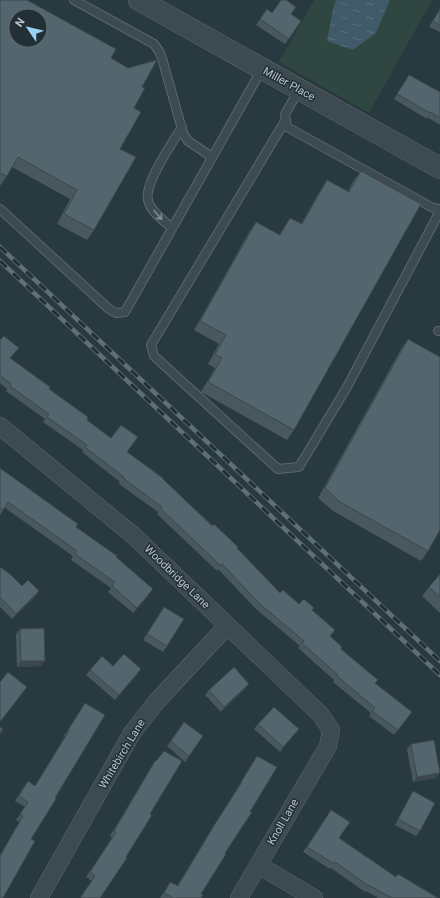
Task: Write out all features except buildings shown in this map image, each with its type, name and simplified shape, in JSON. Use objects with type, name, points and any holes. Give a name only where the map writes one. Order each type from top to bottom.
[{"type":"street","name":"Miller Place","points":[[139,0],[440,168]]},
{"type":"street","name":"Woodbridge Lane","points":[[0,426],[134,536],[321,715],[331,730],[328,746]]},
{"type":"street","name":"Whitebirch Lane","points":[[39,898],[132,733],[157,700],[227,626]]},
{"type":"street","name":"Knoll Lane","points":[[239,898],[328,746]]},
{"type":"street","points":[[258,865],[314,898]]},
{"type":"lane","points":[[74,0],[154,44],[159,51],[182,127],[188,141],[212,157]]},
{"type":"lane","points":[[0,209],[104,304],[116,313],[125,312],[262,69]]},
{"type":"lane","points":[[285,121],[195,269],[151,345],[154,356],[278,469],[299,467],[347,387],[440,210],[433,208],[287,127],[285,114],[299,89]]},
{"type":"lane","points":[[172,228],[161,219],[150,206],[147,199],[149,183],[182,127]]},
{"type":"green space","points":[[314,0],[432,0],[369,113],[279,62]]},
{"type":"water","points":[[336,0],[390,0],[376,33],[353,50],[327,41]]},
{"type":"railway","points":[[0,247],[440,661]]},
{"type":"railway","points":[[0,261],[440,675]]}]
